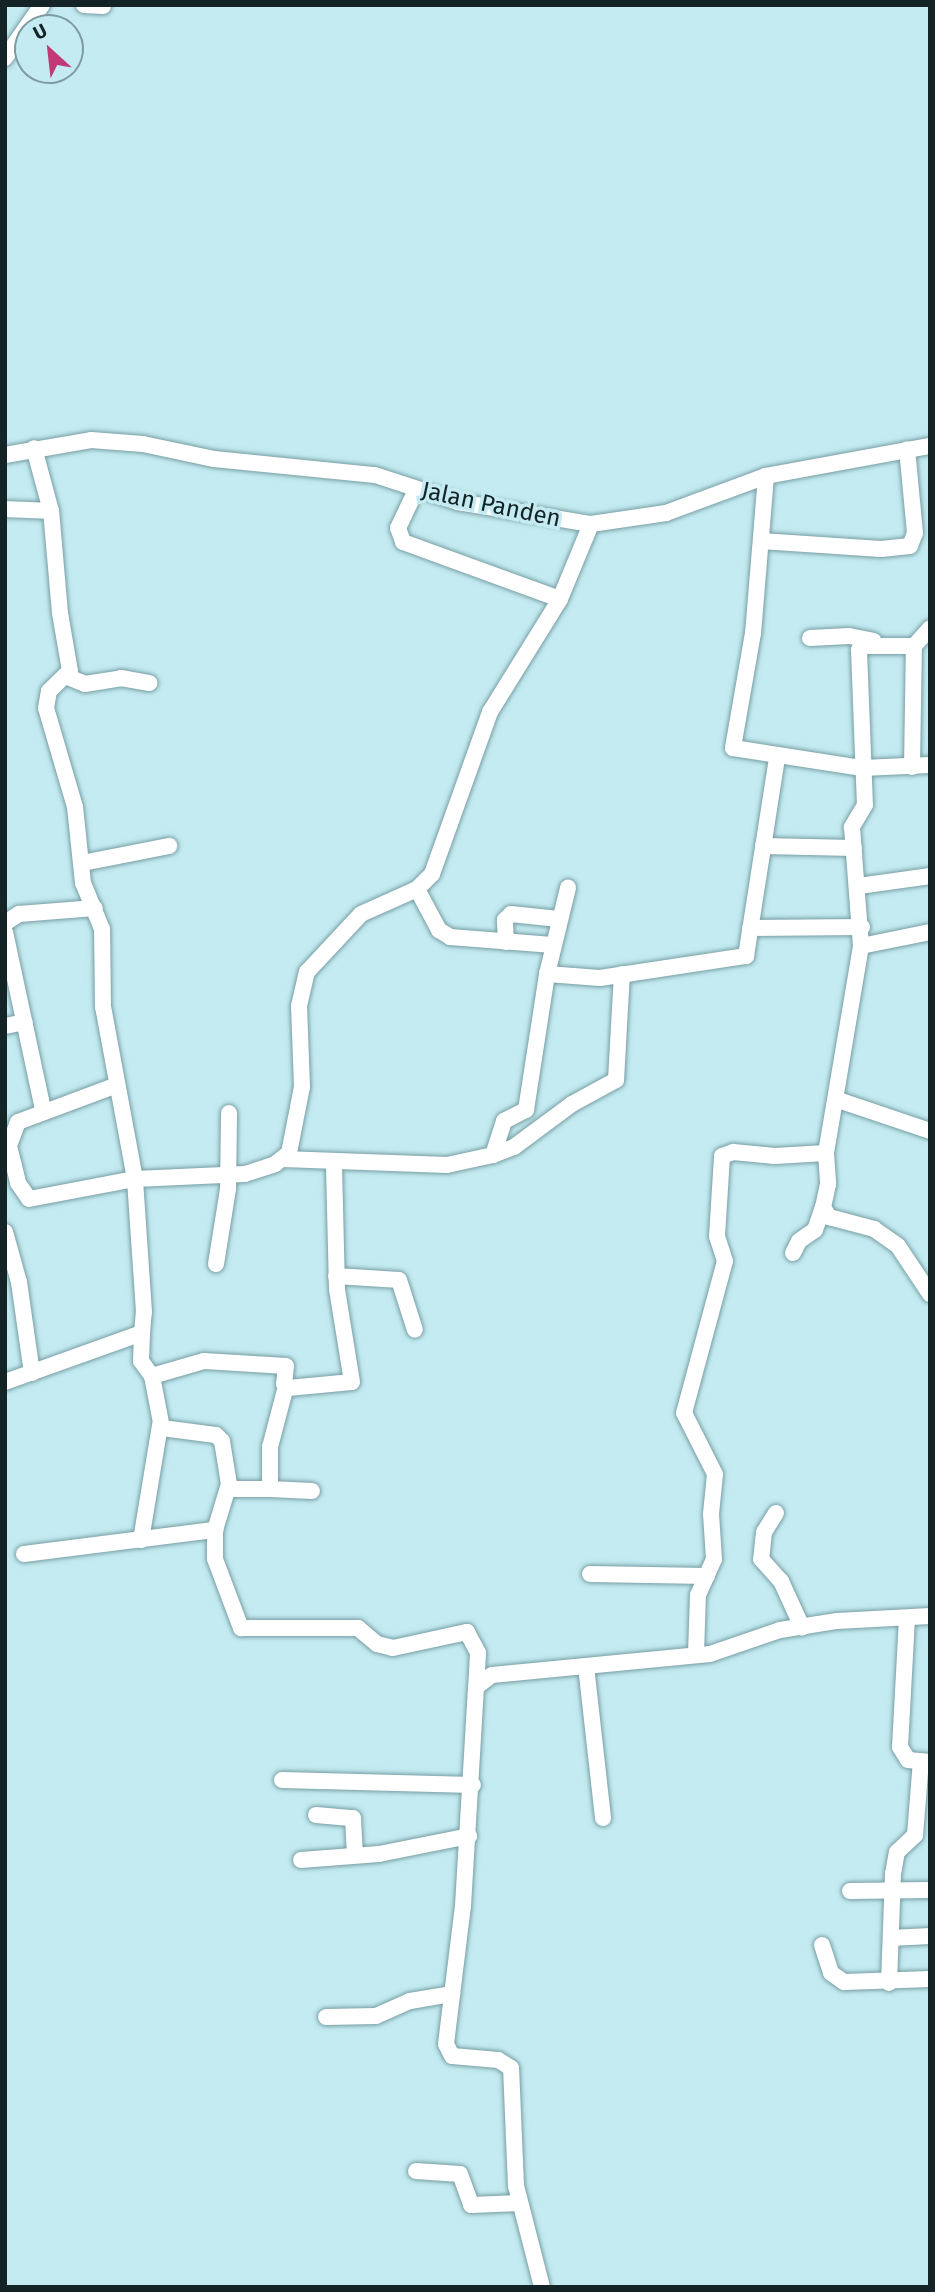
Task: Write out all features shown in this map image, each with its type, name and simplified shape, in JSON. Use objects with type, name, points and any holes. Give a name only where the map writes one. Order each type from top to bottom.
[{"type":"street","points":[[5,58],[41,5]]},
{"type":"street","points":[[84,5],[103,6]]},
{"type":"street","name":"Jalan Panden","points":[[5,455],[91,440],[123,442],[235,462],[345,470],[416,490],[592,524],[666,513],[766,476],[930,446]]},
{"type":"street","points":[[34,448],[51,511],[68,677]]},
{"type":"street","points":[[761,541],[881,549],[910,546],[915,538],[907,449]]},
{"type":"street","points":[[766,476],[753,633],[732,745],[738,751],[777,758],[862,768],[930,765],[930,770]]},
{"type":"street","points":[[416,490],[398,528],[403,542],[560,598]]},
{"type":"street","points":[[5,509],[51,511]]},
{"type":"street","points":[[283,1159],[293,1144],[299,1117],[303,1076],[299,1006],[307,972],[362,914],[417,889],[436,868],[497,698],[560,598],[592,524]]},
{"type":"street","points":[[793,1253],[799,1241],[815,1230],[823,1207],[828,1184],[826,1153],[838,1100],[852,979],[861,946],[862,927],[854,848],[854,821],[864,809],[859,650],[883,646],[914,646],[930,628]]},
{"type":"street","points":[[810,638],[867,638],[883,646]]},
{"type":"street","points":[[912,767],[922,678],[914,646]]},
{"type":"street","points":[[68,677],[85,684],[121,678],[150,683]]},
{"type":"street","points":[[68,677],[48,691],[46,708],[75,807],[83,883],[102,929],[104,1018],[135,1179],[145,1283],[141,1361],[152,1376],[160,1425],[141,1539]]},
{"type":"street","points":[[547,974],[578,978],[741,960],[746,956],[777,758]]},
{"type":"street","points":[[82,863],[169,846]]},
{"type":"street","points":[[763,846],[854,848]]},
{"type":"street","points":[[859,887],[930,876]]},
{"type":"street","points":[[493,1155],[504,1121],[526,1110],[552,945],[568,888]]},
{"type":"street","points":[[417,889],[444,935],[552,945]]},
{"type":"street","points":[[5,923],[19,914],[95,908]]},
{"type":"street","points":[[506,942],[505,920],[511,914],[559,919]]},
{"type":"street","points":[[750,928],[862,927]]},
{"type":"street","points":[[5,932],[43,1110]]},
{"type":"street","points":[[861,946],[930,932]]},
{"type":"street","points":[[117,1085],[43,1110],[18,1122],[10,1137],[8,1154],[18,1183],[29,1199],[135,1179],[228,1176],[255,1172],[283,1159],[456,1165],[514,1147],[572,1104],[615,1080],[622,974]]},
{"type":"street","points":[[5,1026],[25,1022]]},
{"type":"street","points":[[838,1100],[930,1131]]},
{"type":"street","points":[[216,1264],[228,1176],[229,1113]]},
{"type":"street","points":[[696,1654],[698,1595],[714,1559],[711,1514],[715,1474],[684,1413],[725,1261],[718,1236],[722,1156],[733,1152],[775,1156],[826,1153]]},
{"type":"street","points":[[286,1386],[343,1385],[353,1379],[336,1276],[334,1162]]},
{"type":"street","points":[[823,1207],[829,1217],[874,1229],[898,1246],[930,1294]]},
{"type":"street","points":[[5,1232],[16,1267],[32,1373]]},
{"type":"street","points":[[336,1276],[399,1280],[415,1330]]},
{"type":"street","points":[[5,1381],[142,1333]]},
{"type":"street","points":[[152,1376],[199,1361],[282,1364],[289,1371],[270,1447],[270,1489]]},
{"type":"street","points":[[160,1425],[168,1432],[219,1436],[229,1489],[215,1530],[218,1574],[244,1630],[358,1628],[377,1644],[393,1648],[467,1632],[478,1653],[469,1836],[446,2038],[449,2053],[503,2061],[511,2068],[520,2203],[542,2287]]},
{"type":"street","points":[[229,1489],[312,1491]]},
{"type":"street","points":[[776,1513],[764,1532],[761,1559],[781,1581],[802,1627]]},
{"type":"street","points":[[24,1554],[215,1530]]},
{"type":"street","points":[[590,1574],[708,1576]]},
{"type":"street","points":[[476,1687],[492,1675],[719,1652],[773,1632],[802,1627],[930,1616]]},
{"type":"street","points":[[889,1983],[896,1854],[915,1835],[926,1762],[908,1760],[900,1747],[906,1618]]},
{"type":"street","points":[[586,1666],[603,1818]]},
{"type":"street","points":[[282,1780],[473,1785]]},
{"type":"street","points":[[316,1815],[354,1818],[355,1855]]},
{"type":"street","points":[[302,1860],[355,1855],[469,1836]]},
{"type":"street","points":[[850,1891],[930,1890]]},
{"type":"street","points":[[891,1938],[930,1936]]},
{"type":"street","points":[[822,1945],[837,1979],[889,1983],[930,1979]]},
{"type":"street","points":[[326,2017],[376,2016],[403,2003],[452,1994]]},
{"type":"street","points":[[416,2171],[460,2174],[471,2205],[520,2203]]}]
